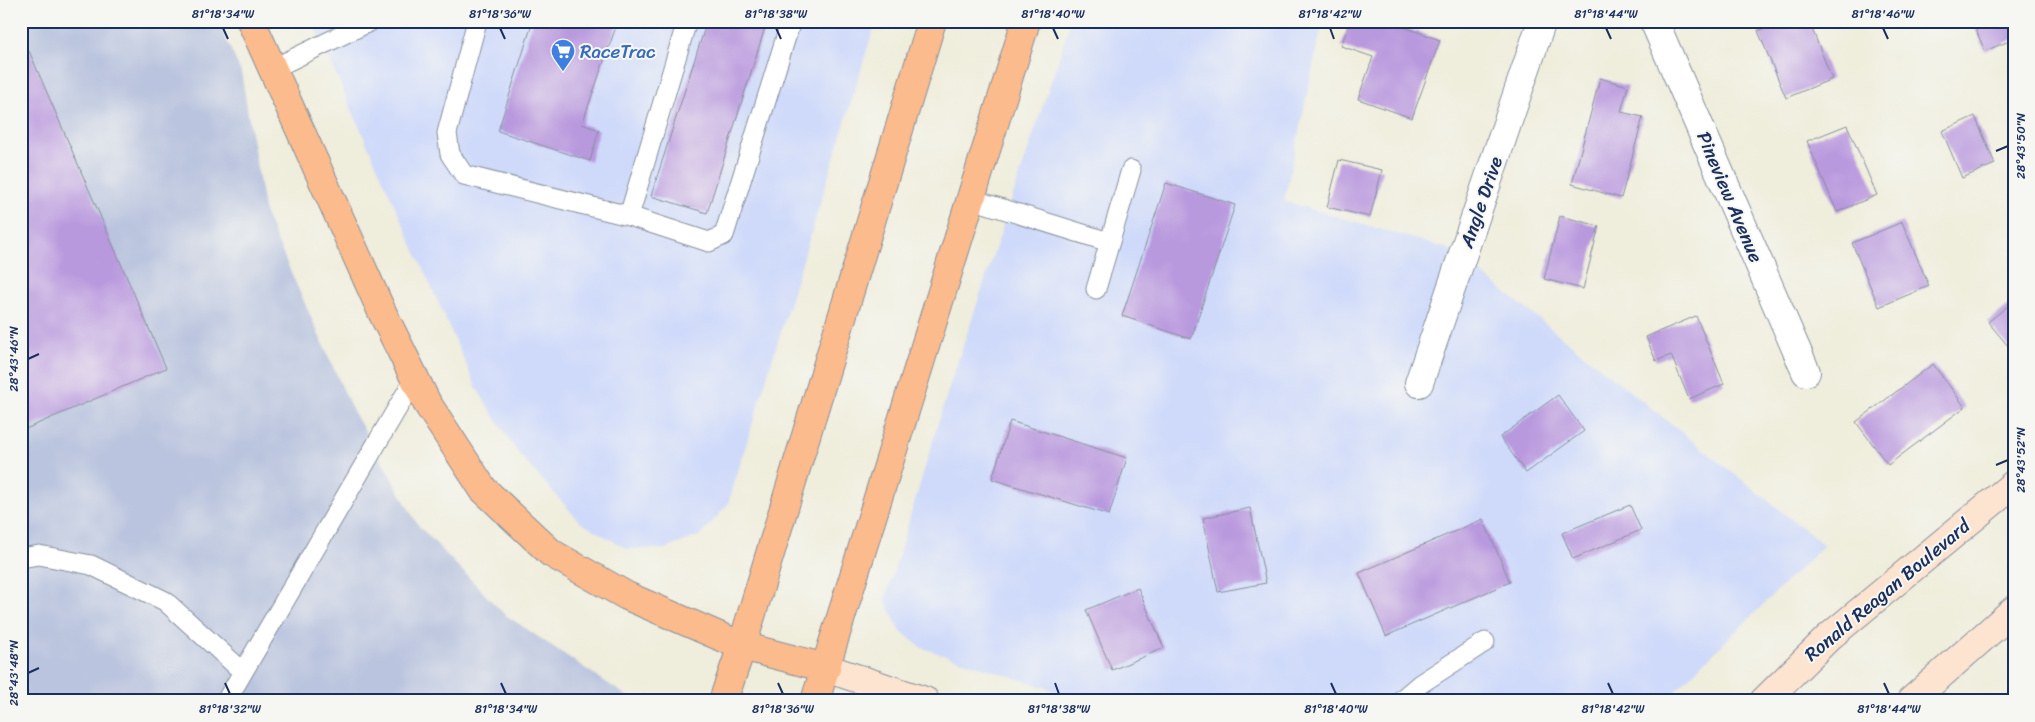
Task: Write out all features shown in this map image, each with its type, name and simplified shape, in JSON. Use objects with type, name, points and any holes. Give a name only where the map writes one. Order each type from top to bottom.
[{"type":"main road","points":[[251,21],[382,312],[427,403],[483,489],[552,553],[627,596],[742,646],[826,668],[925,701]]},
{"type":"main road","points":[[723,701],[742,646],[932,21]]},
{"type":"main road","points":[[816,701],[1026,21]]},
{"type":"main road","name":"Ronald Reagan Boulevard","points":[[1764,701],[1829,637],[2014,484]]},
{"type":"main road","points":[[1911,701],[2014,610]]},
{"type":"street","name":"Angle Drive","points":[[1419,383],[1542,21]]},
{"type":"street","name":"Pineview Avenue","points":[[1654,21],[1806,372]]},
{"type":"lane","points":[[272,69],[371,21]]},
{"type":"lane","points":[[477,21],[447,133],[450,154],[464,176],[629,216],[709,242],[724,235],[791,21]]},
{"type":"lane","points":[[629,216],[687,21]]},
{"type":"lane","points":[[1096,289],[1131,170]]},
{"type":"lane","points":[[971,199],[1109,242]]},
{"type":"lane","points":[[226,701],[415,378]]},
{"type":"lane","points":[[21,558],[39,555],[91,565],[165,601],[242,671]]},
{"type":"lane","points":[[1400,701],[1420,684],[1485,642]]},
{"type":"shaded area","points":[[21,21],[218,21],[241,72],[265,214],[351,407],[418,525],[504,614],[634,701],[21,701]]},
{"type":"shaded area","points":[[312,21],[876,21],[728,504],[701,535],[665,549],[627,549],[580,522],[517,452],[477,389]]},
{"type":"shaded area","points":[[1071,21],[1323,21],[1284,201],[1452,250],[1824,545],[1677,689],[1669,701],[1087,701],[922,648],[900,631],[885,600],[947,394]]},
{"type":"building","points":[[533,21],[618,21],[582,124],[599,130],[590,161],[498,131]]},
{"type":"building","points":[[707,21],[767,21],[707,213],[651,196]]},
{"type":"building","points":[[1350,21],[1387,21],[1440,40],[1412,118],[1358,99],[1373,57],[1341,46]]},
{"type":"building","points":[[1782,21],[1809,21],[1832,79],[1786,98],[1758,31]]},
{"type":"building","points":[[1972,21],[2014,21],[2014,39],[1985,51]]},
{"type":"building","points":[[29,51],[166,368],[21,431],[21,54]]},
{"type":"building","points":[[1600,78],[1628,86],[1621,112],[1643,117],[1621,198],[1572,184]]},
{"type":"building","points":[[1975,116],[1995,164],[1962,178],[1942,131]]},
{"type":"building","points":[[1847,125],[1877,195],[1837,212],[1807,141]]},
{"type":"building","points":[[1339,160],[1382,170],[1370,217],[1327,207]]},
{"type":"building","points":[[1166,183],[1235,205],[1191,339],[1122,316]]},
{"type":"building","points":[[1560,216],[1599,226],[1583,289],[1544,279]]},
{"type":"building","points":[[1902,222],[1929,286],[1879,307],[1852,243]]},
{"type":"building","points":[[2014,301],[2014,353],[1988,322]]},
{"type":"building","points":[[1696,316],[1724,384],[1689,399],[1671,355],[1656,361],[1646,337]]},
{"type":"building","points":[[1933,364],[1965,407],[1888,465],[1856,422]]},
{"type":"building","points":[[1558,395],[1584,431],[1526,473],[1500,437]]},
{"type":"building","points":[[1010,421],[1127,458],[1109,515],[992,479]]},
{"type":"building","points":[[1630,505],[1641,530],[1573,559],[1562,533]]},
{"type":"building","points":[[1250,508],[1266,583],[1218,592],[1203,518]]},
{"type":"building","points":[[1483,519],[1510,582],[1386,636],[1359,573]]},
{"type":"building","points":[[1138,588],[1164,648],[1112,670],[1086,610]]},
{"type":"place","name":"RaceTrac","points":[[563,72]]}]
